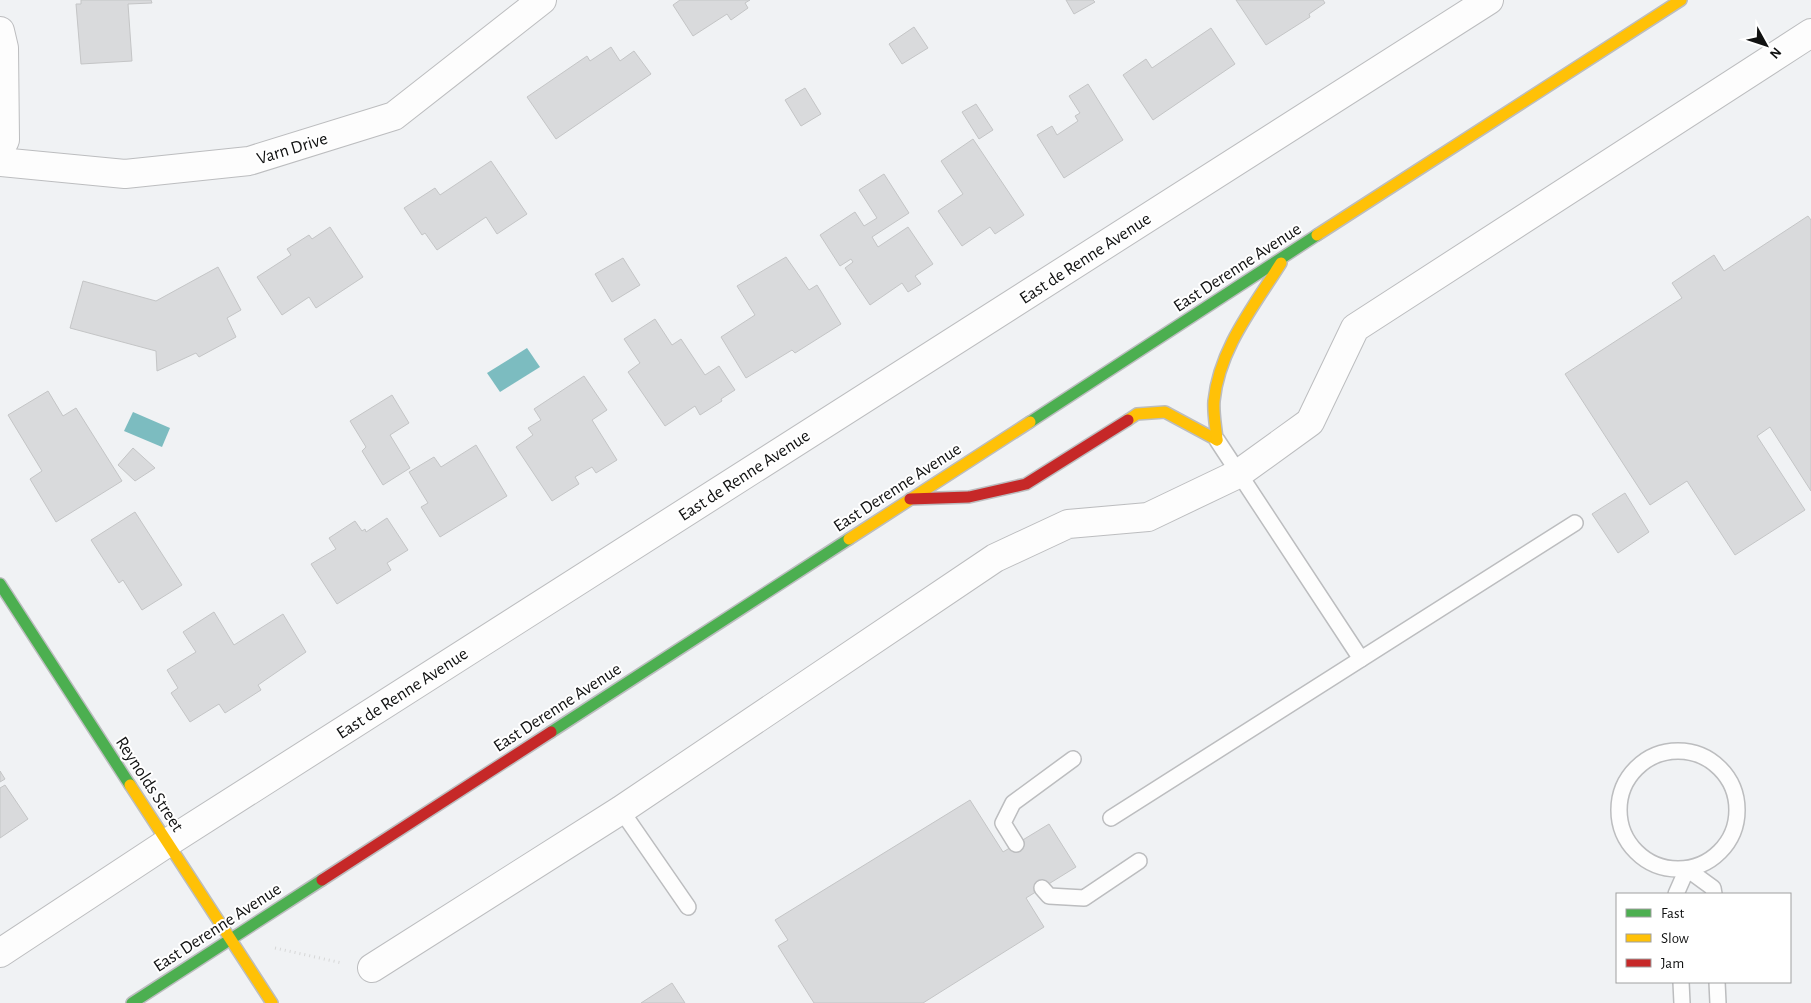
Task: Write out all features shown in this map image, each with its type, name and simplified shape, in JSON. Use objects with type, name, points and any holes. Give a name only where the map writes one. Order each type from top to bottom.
[{"type":"main road","name":"East Derenne Avenue","points":[[132,1003],[1681,0]]},
{"type":"main road","points":[[1217,440],[1214,403],[1218,378],[1228,349],[1284,258]]},
{"type":"main road","points":[[909,499],[968,497],[1026,484],[1137,414],[1165,412],[1217,440]]},
{"type":"main road","name":"Reynolds Street","points":[[0,584],[272,1003]]},
{"type":"street","name":"Varn Drive","points":[[0,162],[124,174],[249,161],[394,116],[542,0]]},
{"type":"street","name":"East de Renne Avenue","points":[[0,953],[168,843],[1490,0]]},
{"type":"street","points":[[0,31],[4,48],[6,140],[0,150]]},
{"type":"street","points":[[372,968],[621,810],[995,558],[1068,524],[1148,517],[1238,474],[1310,422],[1355,328],[1811,33]]},
{"type":"lane","points":[[1217,440],[1361,659]]},
{"type":"lane","points":[[1111,818],[1575,523]]},
{"type":"lane","points":[[1676,893],[1687,869],[1706,863],[1721,852],[1732,836],[1738,816],[1736,797],[1729,779],[1716,764],[1699,754],[1684,752],[1660,754],[1643,763],[1630,777],[1621,795],[1619,814],[1623,833],[1634,850],[1648,862],[1667,869],[1687,869],[1713,888],[1714,893]]},
{"type":"lane","points":[[1016,844],[1003,823],[1012,803],[1073,759]]},
{"type":"lane","points":[[621,810],[688,906]]},
{"type":"lane","points":[[1042,888],[1049,896],[1084,898],[1139,861]]},
{"type":"lane","points":[[1680,983],[1682,1003]]},
{"type":"lane","points":[[1717,983],[1718,1003]]},
{"type":"path","points":[[231,938],[372,968]]},
{"type":"water","points":[[527,348],[540,367],[500,392],[487,373]]},
{"type":"water","points":[[133,412],[170,428],[162,447],[124,431]]},
{"type":"building","points":[[81,0],[151,0],[152,3],[128,4],[132,61],[81,64],[76,4],[81,4]]},
{"type":"building","points":[[680,0],[750,0],[745,3],[748,8],[731,20],[727,14],[693,36],[673,5]]},
{"type":"building","points":[[1066,0],[1093,0],[1095,2],[1074,14]]},
{"type":"building","points":[[1236,0],[1323,0],[1325,3],[1309,14],[1310,17],[1266,45]]},
{"type":"building","points":[[914,27],[928,48],[902,64],[889,44]]},
{"type":"building","points":[[1211,28],[1235,64],[1153,120],[1123,75],[1146,59],[1152,68]]},
{"type":"building","points":[[611,47],[620,61],[634,51],[651,74],[556,139],[527,97],[587,56],[590,61]]},
{"type":"building","points":[[1088,84],[1123,140],[1064,178],[1037,135],[1052,126],[1057,135],[1078,121],[1075,116],[1080,113],[1069,96]]},
{"type":"building","points":[[805,88],[821,114],[801,126],[785,100]]},
{"type":"building","points":[[976,104],[993,130],[979,139],[962,112]]},
{"type":"building","points":[[973,139],[1024,215],[995,234],[990,227],[962,246],[938,211],[963,194],[941,161]]},
{"type":"building","points":[[491,161],[527,214],[497,234],[486,217],[437,250],[425,233],[422,235],[404,208],[435,188],[440,195]]},
{"type":"building","points":[[884,174],[909,213],[872,237],[878,247],[908,227],[933,264],[915,276],[921,284],[908,292],[902,283],[870,305],[845,268],[853,262],[851,259],[840,266],[820,235],[855,212],[864,226],[877,218],[859,190]]},
{"type":"building","points":[[1808,216],[1811,220],[1811,491],[1770,427],[1757,436],[1805,510],[1735,555],[1687,481],[1650,505],[1565,374],[1682,298],[1672,283],[1714,255],[1724,271]]},
{"type":"building","points":[[330,227],[363,277],[316,308],[309,297],[282,315],[257,277],[291,255],[287,249],[309,235],[312,239]]},
{"type":"building","points":[[786,257],[809,290],[817,285],[841,324],[795,353],[792,350],[746,378],[721,337],[755,315],[737,286]]},
{"type":"building","points":[[623,258],[640,285],[612,302],[595,274]]},
{"type":"building","points":[[218,267],[241,310],[227,318],[236,337],[199,357],[196,353],[157,371],[156,351],[70,328],[83,281],[156,301]]},
{"type":"building","points":[[655,319],[672,345],[681,339],[705,375],[719,366],[735,390],[700,415],[695,406],[665,426],[628,372],[640,363],[624,339]]},
{"type":"building","points":[[584,376],[607,410],[592,420],[617,460],[596,473],[592,467],[575,477],[579,484],[552,501],[516,447],[533,435],[528,428],[541,420],[534,409]]},
{"type":"building","points":[[48,391],[63,416],[76,408],[122,481],[56,522],[30,479],[42,471],[8,415]]},
{"type":"building","points":[[392,395],[409,423],[390,435],[410,468],[383,485],[362,451],[366,447],[350,421]]},
{"type":"building","points":[[476,445],[507,496],[440,537],[421,507],[428,503],[409,472],[434,457],[441,467]]},
{"type":"building","points":[[133,448],[155,468],[135,481],[118,465]]},
{"type":"building","points":[[1625,493],[1649,532],[1618,553],[1592,514]]},
{"type":"building","points":[[135,512],[182,585],[142,610],[123,580],[119,583],[91,540]]},
{"type":"building","points":[[387,518],[408,550],[387,563],[391,570],[337,604],[311,564],[336,549],[329,538],[355,521],[362,531],[365,529],[366,532]]},
{"type":"building","points":[[214,612],[234,645],[283,614],[306,652],[258,685],[261,690],[225,713],[219,704],[190,722],[171,693],[178,688],[167,670],[196,652],[183,632]]},
{"type":"building","points":[[0,771],[5,779],[0,782]]},
{"type":"building","points":[[5,785],[28,819],[0,838],[0,788]]},
{"type":"building","points":[[970,800],[1003,852],[1049,824],[1076,867],[1026,898],[1044,927],[923,1003],[814,1003],[778,946],[788,940],[775,920]]},
{"type":"building","points":[[672,983],[685,1003],[641,1003]]},
{"type":"traffic: fast","points":[[1030,422],[1317,235]]},
{"type":"traffic: fast","points":[[551,732],[849,539]]},
{"type":"traffic: fast","points":[[0,584],[130,785]]},
{"type":"traffic: fast","points":[[132,1003],[322,880]]},
{"type":"traffic: slow","points":[[1317,235],[1681,0]]},
{"type":"traffic: slow","points":[[1217,440],[1214,401],[1217,382],[1223,364],[1239,329],[1281,263]]},
{"type":"traffic: slow","points":[[1128,420],[1137,414],[1165,412],[1217,440]]},
{"type":"traffic: slow","points":[[849,539],[1030,422]]},
{"type":"traffic: slow","points":[[130,785],[272,1003]]},
{"type":"traffic: jam","points":[[910,499],[969,497],[1026,484],[1128,420]]},
{"type":"traffic: jam","points":[[322,880],[551,732]]}]
